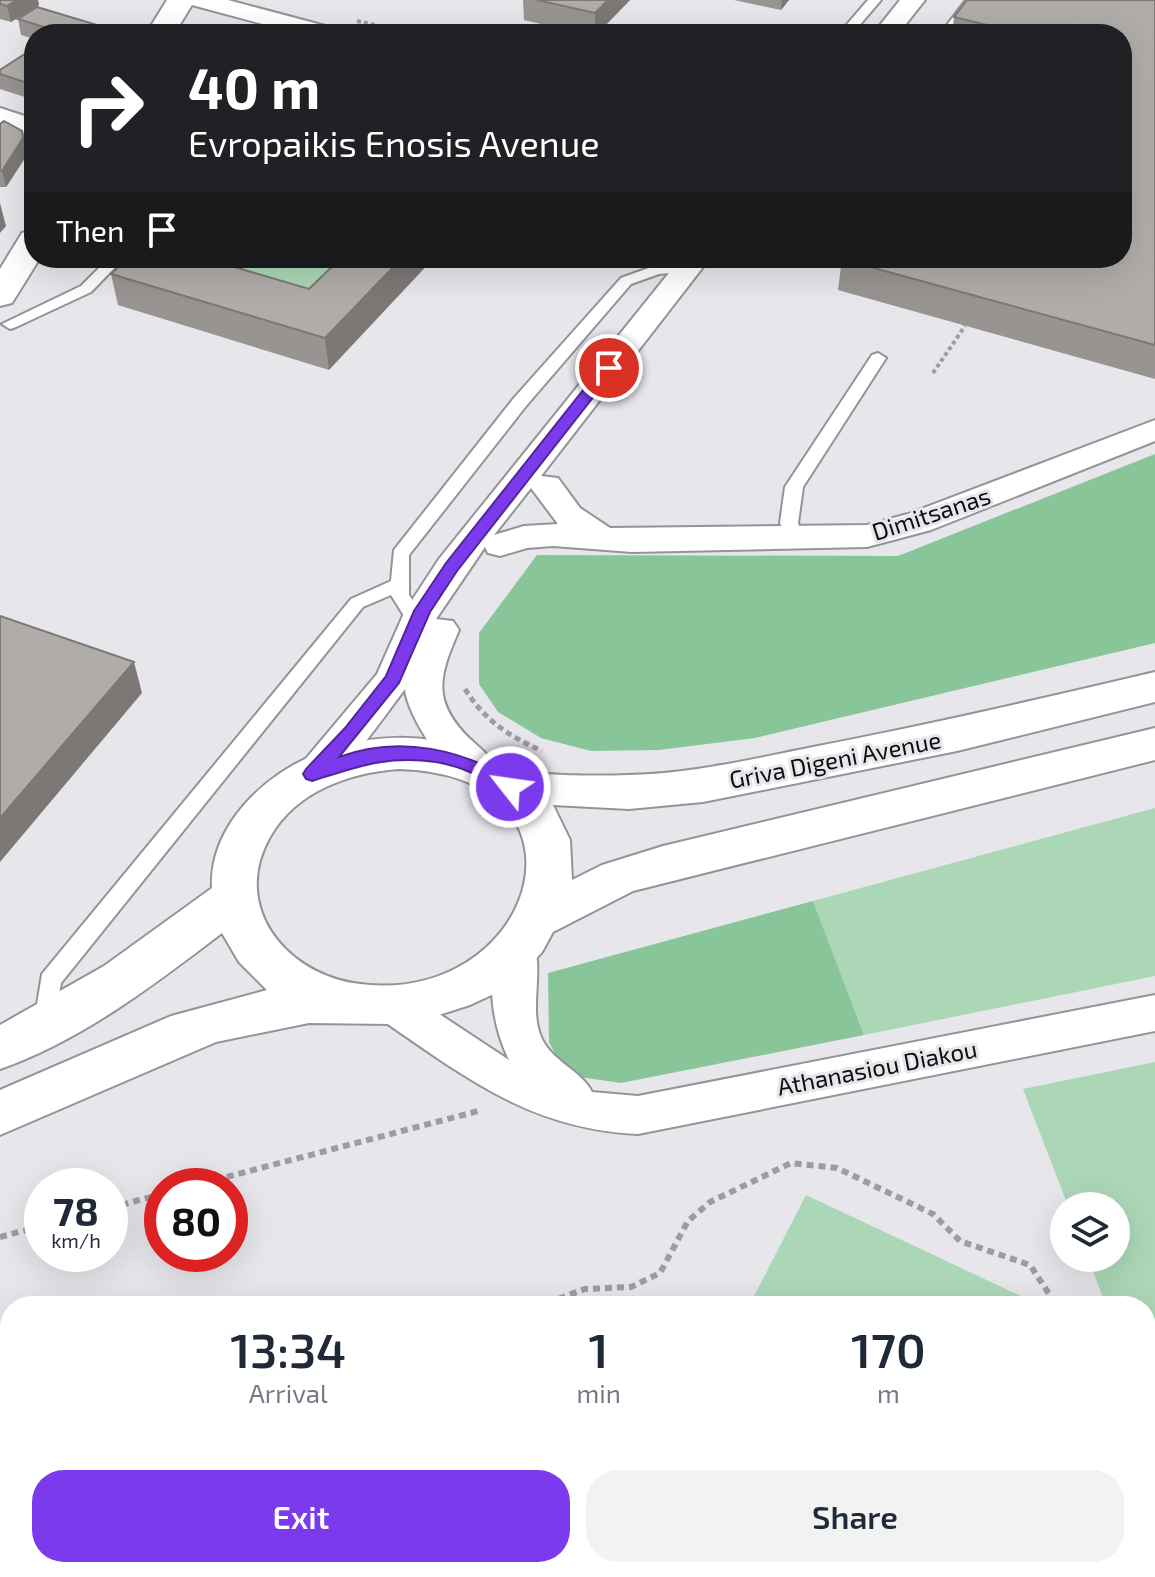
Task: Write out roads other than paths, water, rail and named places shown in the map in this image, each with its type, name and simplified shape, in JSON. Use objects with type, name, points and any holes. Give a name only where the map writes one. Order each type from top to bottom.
[{"type":"main road","points":[[166,24],[181,0]]},
{"type":"main road","points":[[5,310],[24,264]]},
{"type":"main road","name":"Griva Digeni Avenue","points":[[344,1000],[301,986],[266,962],[243,931],[233,897],[233,873],[251,827],[288,789],[312,774],[352,759],[395,753],[438,755],[494,777],[629,792],[703,785],[957,735],[1155,687]]},
{"type":"main road","name":"Griva Digeni Avenue","points":[[0,1113],[171,1038],[214,1023],[277,1009],[344,1000],[391,1004],[439,996],[482,977],[529,934],[618,878],[663,864],[1155,744]]},
{"type":"main road","points":[[494,777],[536,814],[550,846],[551,882],[529,934]]},
{"type":"main road","points":[[0,1048],[44,1027],[116,985],[233,897]]},
{"type":"street","points":[[200,0],[290,24]]},
{"type":"street","points":[[893,24],[913,0]]},
{"type":"street","points":[[0,116],[24,124]]},
{"type":"street","points":[[312,774],[351,733],[393,679],[418,622],[451,567],[688,268]]},
{"type":"street","points":[[494,777],[448,742],[434,724],[425,705],[423,668],[446,619],[715,268]]},
{"type":"street","name":"Dimitsanas","points":[[500,545],[524,537],[600,537],[632,541],[867,536],[919,522],[1155,430]]},
{"type":"street","name":"Dimitsanas","points":[[546,485],[556,505],[570,520],[600,537]]},
{"type":"street","name":"Athanasiou Diakou","points":[[529,934],[512,994],[520,1043],[535,1066],[557,1088],[599,1113]]},
{"type":"street","name":"Athanasiou Diakou","points":[[391,1004],[493,1071],[537,1095],[599,1113],[638,1115],[1155,1013]]},
{"type":"lane","points":[[854,24],[875,0]]},
{"type":"lane","points":[[954,24],[972,0]]},
{"type":"lane","points":[[5,310],[86,289],[107,268]]},
{"type":"lane","points":[[418,622],[400,595],[400,554],[520,402],[626,281],[667,268]]},
{"type":"lane","points":[[795,539],[789,523],[794,487],[878,358]]},
{"type":"lane","points":[[44,1027],[50,980],[357,603],[400,584]]}]
